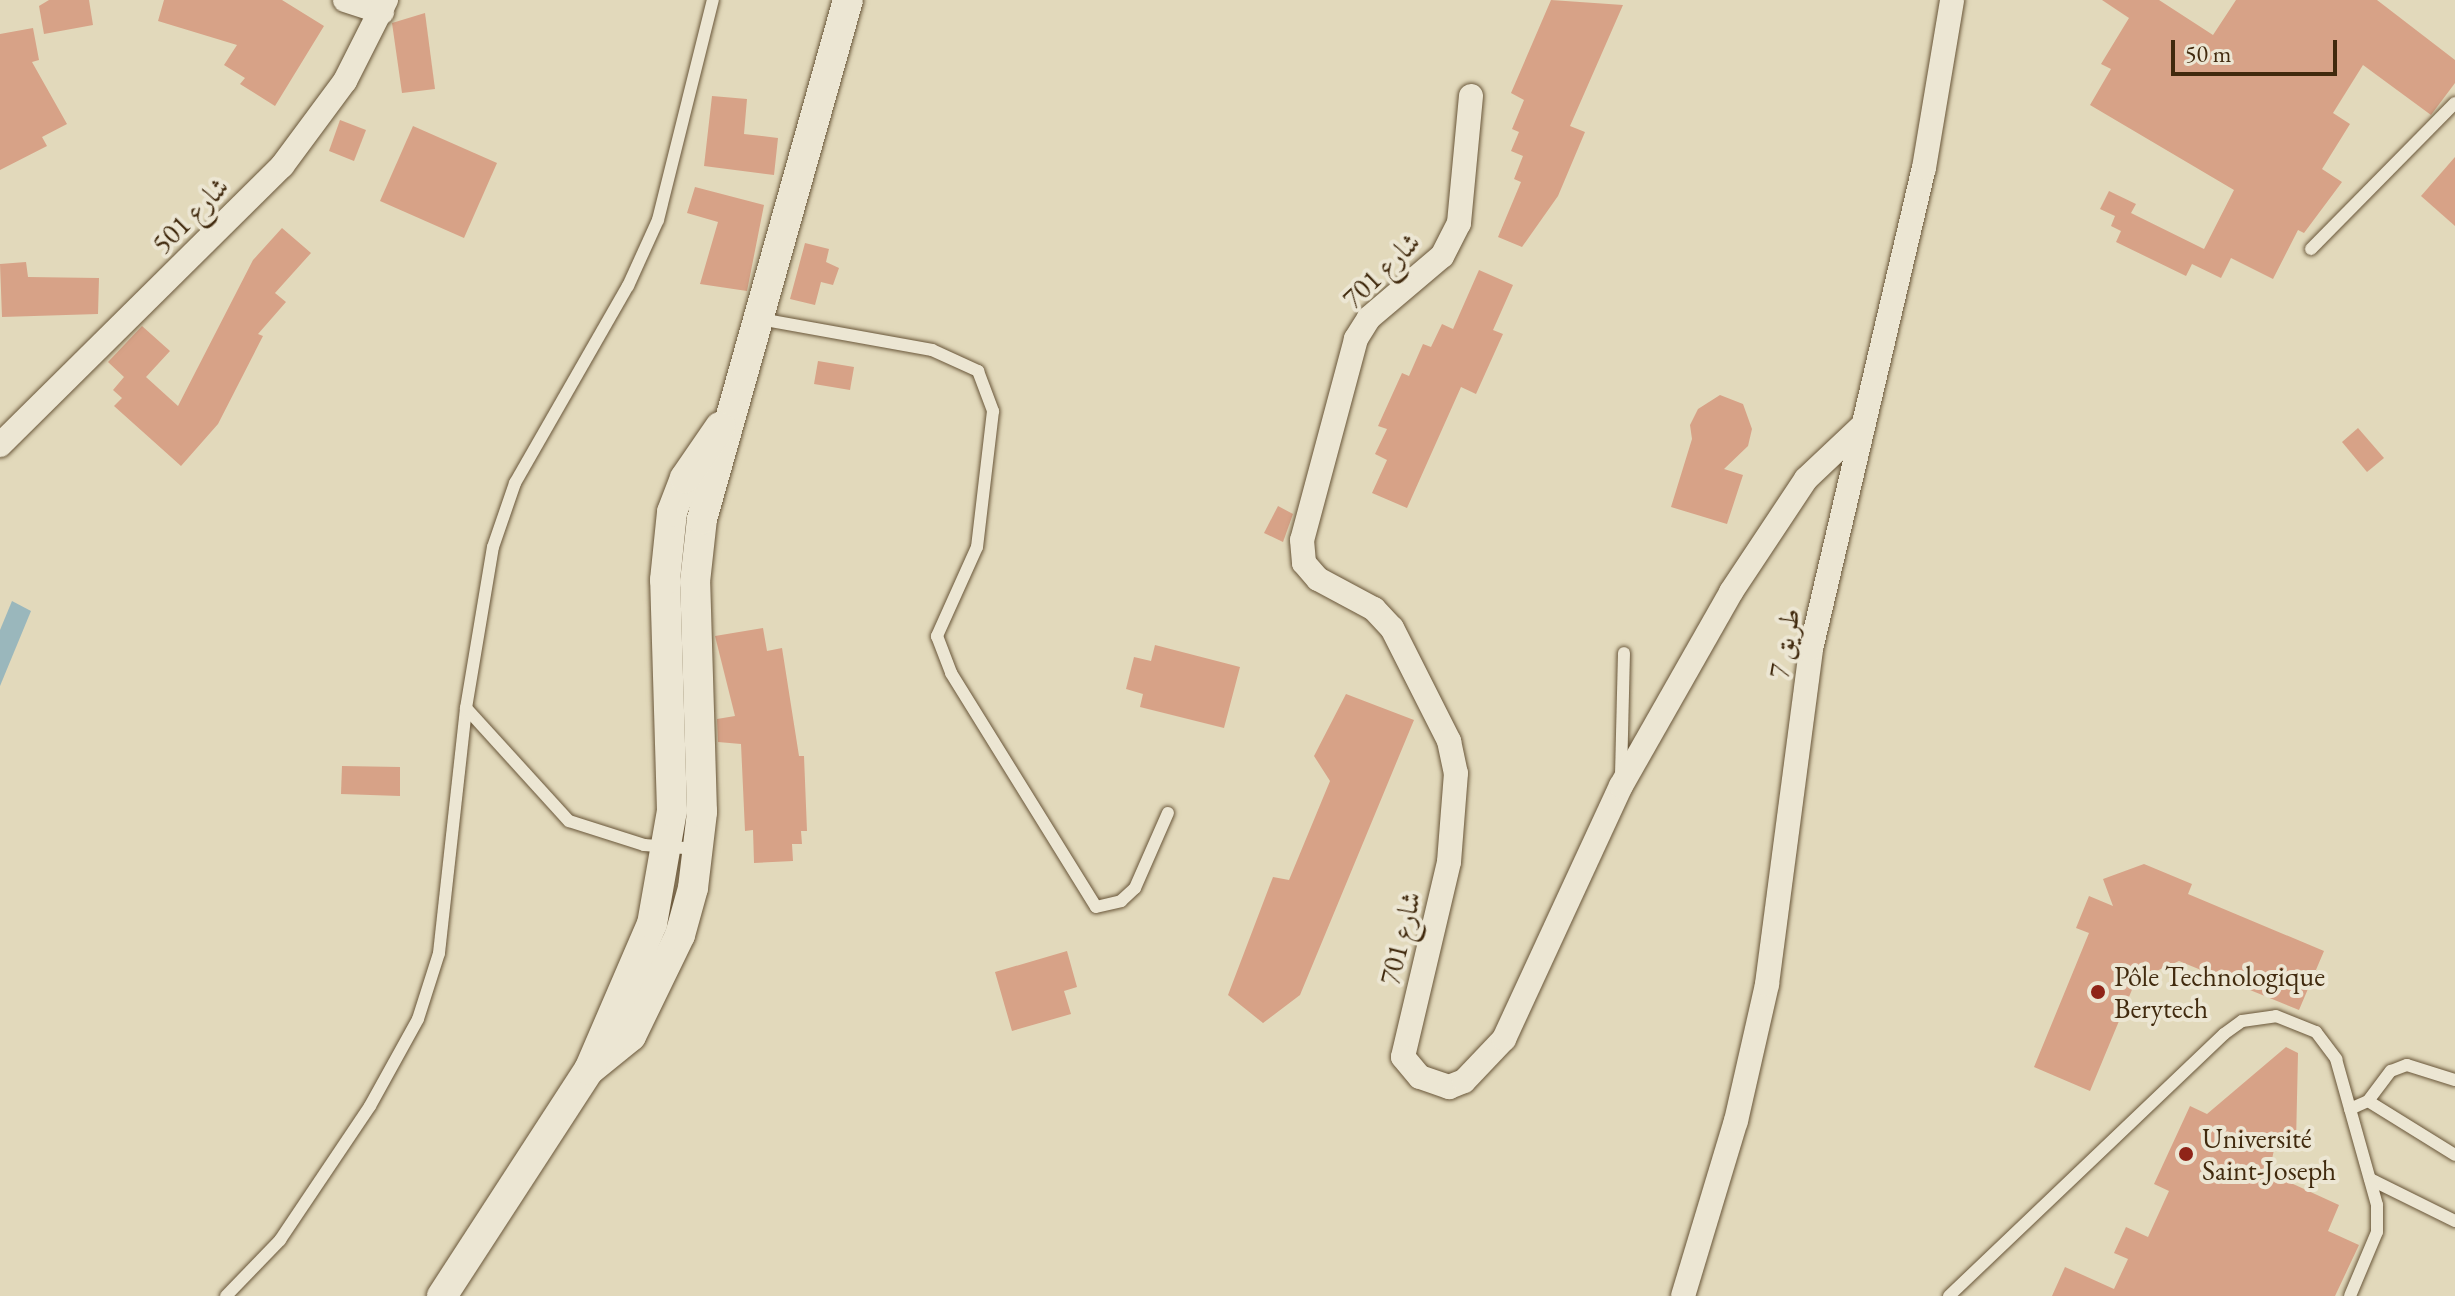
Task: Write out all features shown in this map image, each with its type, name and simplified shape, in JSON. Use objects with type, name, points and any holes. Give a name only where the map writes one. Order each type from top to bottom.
[{"type":"street","points":[[345,0],[384,6]]},
{"type":"street","points":[[442,1296],[589,1070],[631,1036],[680,935],[683,847],[703,776],[695,582],[702,519],[727,417],[848,0]]},
{"type":"street","name":"طريق 7","points":[[1683,1296],[1736,1121],[1767,984],[1811,649],[1924,168],[1952,0]]},
{"type":"street","name":"شارع 501","points":[[0,445],[282,166],[345,81],[384,6]]},
{"type":"street","name":"شارع 701","points":[[1471,96],[1459,223],[1434,265],[1369,318],[1356,339],[1302,540],[1304,563],[1318,579],[1374,609],[1392,628],[1451,751],[1455,815],[1449,862],[1403,1057],[1420,1077],[1449,1087],[1464,1081],[1504,1039],[1621,786],[1783,509],[1862,426]]},
{"type":"lane","points":[[226,1296],[280,1240],[377,1095],[418,1019],[439,953],[466,708],[493,547],[515,483],[628,286],[658,220],[713,0]]},
{"type":"lane","points":[[2311,249],[2455,103]]},
{"type":"lane","points":[[757,319],[932,350],[978,371],[993,411],[977,547],[937,636],[951,673],[1096,907],[1121,901],[1135,888],[1168,813]]},
{"type":"lane","points":[[1621,786],[1624,653]]},
{"type":"lane","points":[[466,708],[569,821],[602,836],[683,847]]},
{"type":"lane","points":[[1949,1296],[2014,1227],[2242,1021],[2276,1016],[2316,1032],[2336,1059],[2370,1179],[2377,1232],[2350,1296]]},
{"type":"lane","points":[[2350,1109],[2368,1101],[2391,1071],[2407,1065],[2455,1080]]},
{"type":"lane","points":[[2368,1101],[2455,1155]]},
{"type":"lane","points":[[2370,1179],[2455,1221]]},
{"type":"water","points":[[12,601],[31,611],[0,686],[0,630]]},
{"type":"building","points":[[49,0],[89,0],[93,25],[44,34],[39,6]]},
{"type":"building","points":[[164,0],[282,0],[324,26],[275,106],[240,84],[245,78],[224,65],[237,45],[158,21]]},
{"type":"building","points":[[1551,0],[1623,5],[1570,126],[1585,132],[1558,196],[1522,247],[1498,237],[1521,182],[1514,179],[1523,156],[1511,151],[1519,132],[1512,129],[1524,100],[1511,93]]},
{"type":"building","points":[[2102,0],[2159,0],[2213,35],[2236,0],[2377,0],[2455,60],[2455,83],[2431,115],[2363,65],[2333,113],[2350,124],[2322,169],[2342,182],[2304,233],[2298,230],[2273,279],[2231,258],[2221,278],[2192,264],[2186,276],[2116,242],[2121,231],[2111,226],[2115,216],[2100,209],[2109,191],[2136,204],[2131,213],[2204,249],[2234,190],[2090,105],[2111,69],[2101,64],[2129,18]]},
{"type":"building","points":[[425,13],[435,89],[402,93],[392,23]]},
{"type":"building","points":[[33,28],[39,60],[32,62],[67,124],[42,137],[47,146],[0,170],[0,34]]},
{"type":"building","points":[[712,96],[747,99],[744,134],[778,138],[774,175],[704,166]]},
{"type":"building","points":[[340,120],[366,130],[354,161],[329,151]]},
{"type":"building","points":[[413,126],[497,163],[464,238],[380,201]]},
{"type":"building","points":[[2455,157],[2455,226],[2421,196]]},
{"type":"building","points":[[695,187],[764,205],[747,291],[700,284],[718,222],[687,213]]},
{"type":"building","points":[[282,228],[311,253],[275,293],[286,302],[258,334],[263,336],[218,424],[181,466],[114,406],[122,398],[113,390],[124,377],[108,362],[142,326],[170,351],[146,377],[178,406],[253,260]]},
{"type":"building","points":[[805,243],[829,249],[826,262],[839,268],[833,285],[821,282],[815,305],[790,299]]},
{"type":"building","points":[[26,262],[28,277],[99,278],[98,314],[2,317],[0,264]]},
{"type":"building","points":[[1479,270],[1513,285],[1493,330],[1503,334],[1476,394],[1461,387],[1407,508],[1372,493],[1387,460],[1375,454],[1387,429],[1378,426],[1402,373],[1409,376],[1423,344],[1431,347],[1442,324],[1453,329]]},
{"type":"building","points":[[818,361],[854,367],[850,390],[814,384]]},
{"type":"building","points":[[1720,395],[1743,404],[1752,429],[1748,446],[1724,469],[1743,475],[1727,524],[1671,507],[1692,439],[1690,425],[1698,409]]},
{"type":"building","points":[[2358,428],[2384,458],[2367,472],[2342,442]]},
{"type":"building","points":[[1278,506],[1293,514],[1283,542],[1264,533]]},
{"type":"building","points":[[763,628],[767,651],[782,648],[799,756],[804,756],[807,831],[801,831],[802,844],[792,844],[793,861],[754,863],[753,830],[745,831],[741,744],[718,742],[717,719],[735,716],[715,636]]},
{"type":"building","points":[[1155,645],[1240,667],[1224,728],[1140,707],[1143,694],[1126,689],[1134,657],[1151,661]]},
{"type":"building","points":[[1346,694],[1414,720],[1300,995],[1263,1023],[1228,995],[1273,877],[1289,880],[1330,781],[1314,756]]},
{"type":"building","points":[[342,766],[400,767],[400,796],[341,794]]},
{"type":"building","name":"Pôle Technologique Berytech","points":[[2144,864],[2192,884],[2188,894],[2324,951],[2299,1010],[2179,961],[2136,980],[2090,1091],[2034,1067],[2089,933],[2076,928],[2089,896],[2113,906],[2103,879]]},
{"type":"building","points":[[1067,951],[1077,987],[1064,991],[1071,1014],[1012,1031],[995,972]]},
{"type":"building","points":[[2286,1047],[2298,1053],[2296,1143],[2277,1136],[2269,1173],[2339,1205],[2328,1231],[2359,1245],[2335,1296],[2052,1296],[2065,1267],[2114,1289],[2128,1259],[2114,1253],[2126,1227],[2148,1237],[2169,1191],[2154,1184],[2190,1106],[2207,1114]]},
{"type":"place","name":"Pôle Technologique Berytech","points":[[2098,992]]},
{"type":"place","name":"Université Saint-Joseph","points":[[2186,1154]]}]
